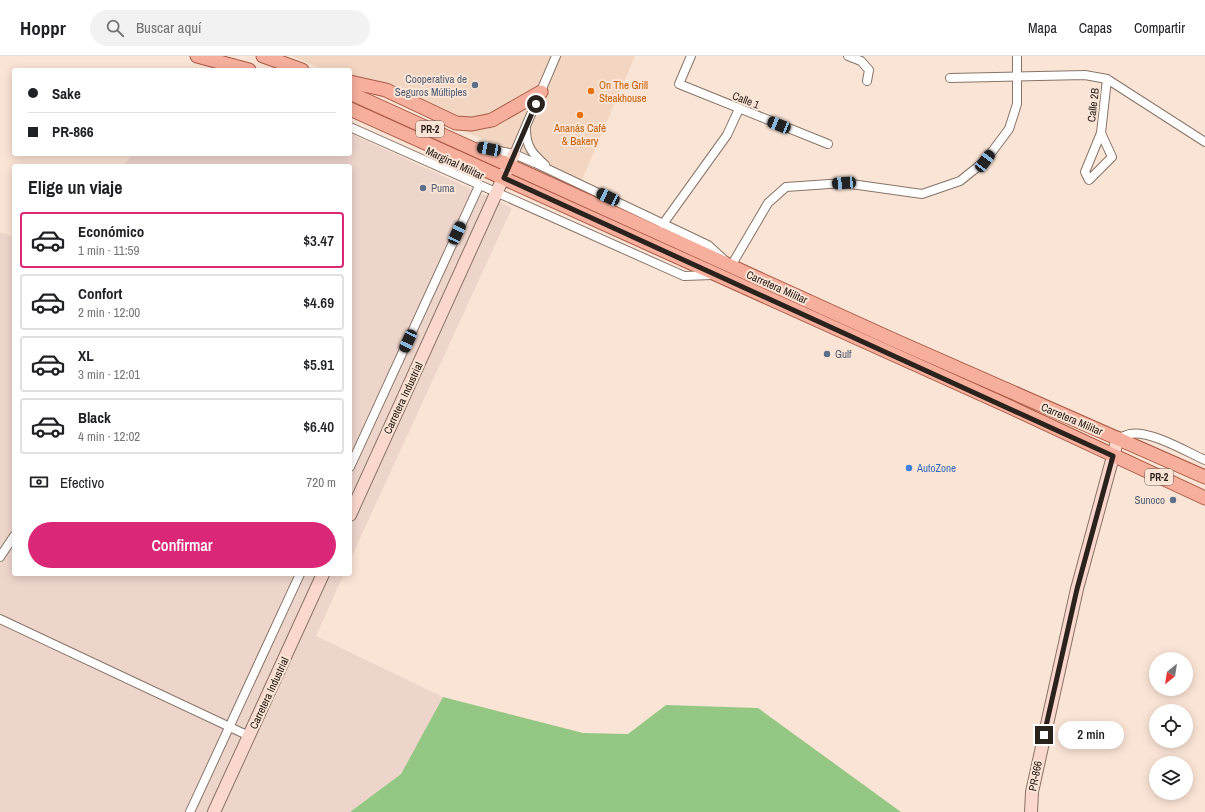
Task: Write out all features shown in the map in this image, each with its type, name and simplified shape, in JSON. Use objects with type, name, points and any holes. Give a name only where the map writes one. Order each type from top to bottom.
[{"type":"main road","points":[[197,56],[242,68]]},
{"type":"main road","points":[[263,56],[296,68]]},
{"type":"main road","points":[[352,82],[386,90],[456,122],[472,124],[492,120],[541,92]]},
{"type":"main road","name":"Carretera Militar","points":[[352,94],[463,144],[512,160],[731,266],[1018,396],[1118,438],[1205,477]]},
{"type":"main road","name":"Carretera Militar","points":[[352,110],[1205,498]]},
{"type":"street","points":[[194,56],[221,68]]},
{"type":"street","points":[[556,56],[512,160],[552,171],[708,245],[731,266],[768,203],[786,187],[844,183],[922,194],[960,181],[985,161],[1009,129],[1017,104],[1017,56]]},
{"type":"street","name":"Calle 1","points":[[691,56],[679,84],[828,144]]},
{"type":"street","points":[[848,56],[861,61],[869,70],[867,81]]},
{"type":"street","points":[[950,78],[1084,75],[1107,79],[1205,142]]},
{"type":"street","name":"Calle 2B","points":[[1101,133],[1112,157],[1088,180],[1085,172],[1101,133],[1107,79]]},
{"type":"street","points":[[663,224],[728,135],[739,109]]},
{"type":"street","name":"Marginal Militar","points":[[352,128],[479,186],[684,276],[716,275]]},
{"type":"street","points":[[526,128],[526,140],[531,151],[552,171]]},
{"type":"street","name":"Carretera Industrial","points":[[352,511],[512,160]]},
{"type":"street","points":[[352,462],[479,186]]},
{"type":"street","points":[[1118,438],[1131,434],[1141,434],[1155,438],[1205,460]]},
{"type":"street","name":"PR-866","points":[[1031,812],[1032,792],[1077,589],[1118,438]]},
{"type":"street","points":[[0,557],[12,539]]},
{"type":"street","points":[[190,812],[299,576]]},
{"type":"street","name":"Carretera Industrial","points":[[214,812],[322,576]]},
{"type":"street","points":[[0,619],[249,736]]},
{"type":"shaded area","points":[[292,56],[635,56],[582,180],[352,84],[352,68],[319,68]]},
{"type":"shaded area","points":[[352,134],[512,208],[352,556],[352,164],[124,164],[130,156],[352,156]]},
{"type":"shaded area","points":[[0,232],[12,236],[12,576],[343,576],[316,636],[443,697],[401,774],[350,812],[0,812]]},
{"type":"green space","points":[[443,697],[583,733],[628,734],[666,705],[758,708],[901,812],[350,812],[401,774]]},
{"type":"place","name":"Cooperativa de Seguros Múltiples","points":[[475,85]]},
{"type":"place","name":"On The Grill Steakhouse","points":[[591,91]]},
{"type":"place","name":"Ananás Café & Bakery","points":[[580,115]]},
{"type":"place","name":"Puma","points":[[423,188]]},
{"type":"place","name":"Gulf","points":[[827,354]]},
{"type":"place","name":"AutoZone","points":[[909,468]]},
{"type":"place","name":"Sunoco","points":[[1173,500]]},
{"type":"route","points":[[536,104],[504,178],[1010,407],[1113,456],[1077,589],[1044,735]]}]
